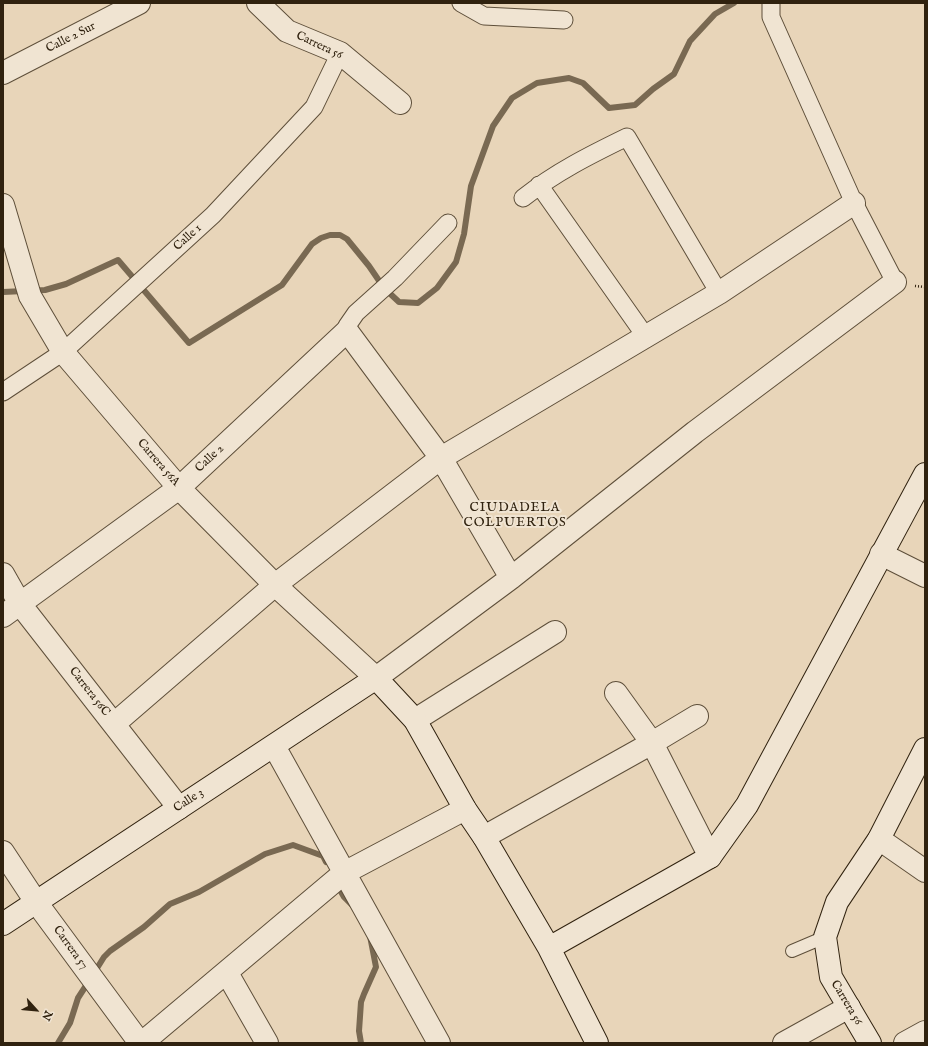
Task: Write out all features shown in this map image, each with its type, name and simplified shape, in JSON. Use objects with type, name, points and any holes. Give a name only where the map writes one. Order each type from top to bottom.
[{"type":"street","name":"Calle 2 Sur","points":[[3,73],[139,3]]},
{"type":"street","name":"Carrera 56","points":[[258,3],[287,31],[340,53],[400,103]]},
{"type":"street","points":[[461,3],[484,16],[564,20]]},
{"type":"street","points":[[772,3],[771,17],[854,203],[895,282]]},
{"type":"street","name":"Calle 1","points":[[3,392],[63,352],[213,215],[314,107],[340,53]]},
{"type":"street","points":[[523,198],[539,185],[574,163],[627,137],[719,293]]},
{"type":"street","points":[[539,185],[646,337]]},
{"type":"street","points":[[114,724],[276,585],[441,458],[719,293],[854,203]]},
{"type":"street","name":"Carrera 56A","points":[[3,205],[30,296],[63,352],[179,488],[276,585],[376,678],[415,720],[465,809],[484,837],[549,948],[597,1043]]},
{"type":"street","points":[[448,223],[395,278],[356,313],[347,326],[347,331],[441,458],[511,578]]},
{"type":"street","name":"Calle 3","points":[[3,924],[376,678],[511,578],[695,432],[895,282]]},
{"type":"street","name":"Calle 2","points":[[11,610],[179,488],[347,331]]},
{"type":"street","points":[[549,948],[710,857],[748,805],[925,474]]},
{"type":"street","points":[[882,554],[925,576]]},
{"type":"street","name":"Carrera 56C","points":[[3,574],[11,610],[114,724],[179,808]]},
{"type":"street","points":[[415,720],[555,632]]},
{"type":"street","points":[[616,693],[652,743],[710,857]]},
{"type":"street","points":[[484,837],[652,743],[697,716]]},
{"type":"street","points":[[274,746],[439,1043]]},
{"type":"street","points":[[824,937],[837,902],[879,839],[925,749]]},
{"type":"street","points":[[141,1043],[344,873],[465,809]]},
{"type":"street","points":[[879,839],[925,871]]},
{"type":"street","name":"Carrera 57","points":[[3,852],[36,902],[141,1043]]},
{"type":"street","name":"Carrera 56","points":[[824,937],[831,977],[870,1043]]},
{"type":"street","points":[[226,973],[267,1043]]},
{"type":"street","points":[[784,1043],[849,1007]]},
{"type":"street","points":[[905,1043],[925,1032]]},
{"type":"lane","points":[[792,951],[824,937]]},
{"type":"waterway","points":[[3,292],[45,290],[66,284],[118,260],[189,343],[282,285],[312,244],[321,238],[330,235],[340,235],[347,239],[369,266],[384,288],[399,302],[418,303],[437,288],[456,262],[464,234],[471,186],[493,126],[512,98],[537,83],[569,78],[583,83],[609,108],[635,105],[653,89],[674,74],[690,41],[715,14],[734,3]]},
{"type":"waterway","points":[[94,973],[104,957],[110,951],[144,927],[170,904],[199,892],[265,854],[293,845],[323,856],[326,862]]},
{"type":"waterway","points":[[336,883],[344,897],[353,906]]},
{"type":"waterway","points":[[361,1043],[359,1031],[361,1002],[376,967],[370,936]]},
{"type":"waterway","points":[[58,1043],[70,1023],[78,998],[89,981]]},
{"type":"district","name":"CIUDADELA COLPUERTOS","points":[[515,516]]}]
